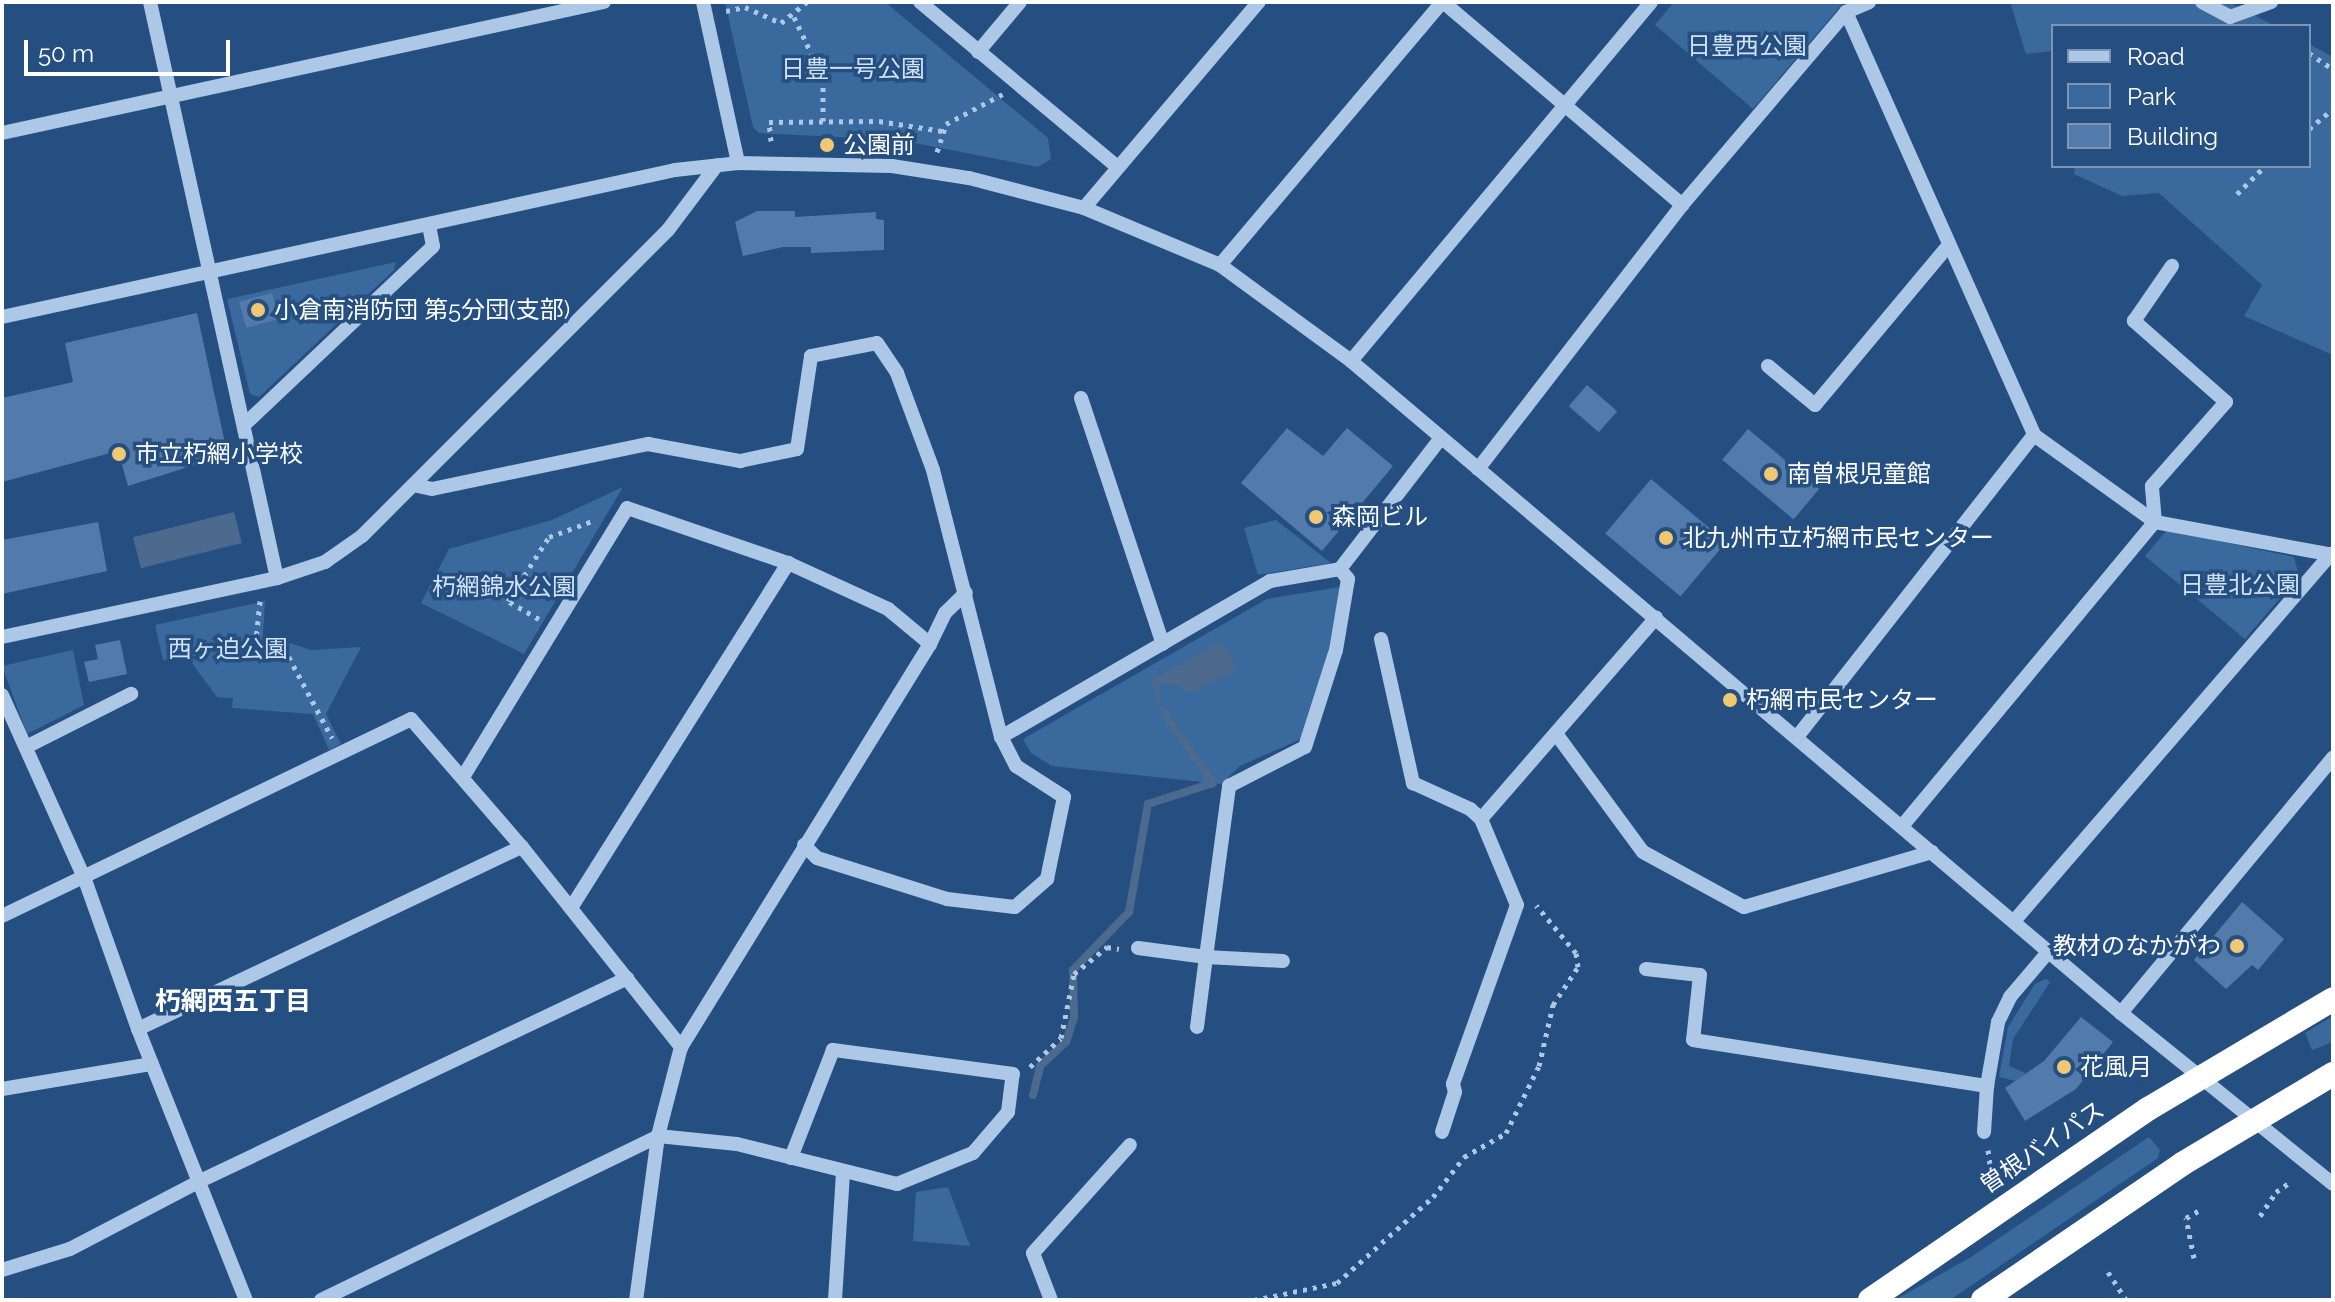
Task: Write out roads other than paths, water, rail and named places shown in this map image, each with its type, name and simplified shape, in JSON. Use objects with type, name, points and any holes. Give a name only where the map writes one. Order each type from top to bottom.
[{"type":"highway","name":"曽根バイパス","points":[[1870,1300],[2204,1075],[2333,999]]},
{"type":"highway","points":[[1983,1300],[2257,1118],[2333,1074]]},
{"type":"street","points":[[150,2],[277,578]]},
{"type":"street","points":[[2,133],[604,2]]},
{"type":"street","points":[[920,2],[1116,166]]},
{"type":"street","points":[[978,52],[1020,2]]},
{"type":"street","points":[[1084,208],[1116,166],[1259,2]]},
{"type":"street","points":[[1220,265],[1442,2],[1682,205]]},
{"type":"street","points":[[1351,361],[1651,2]]},
{"type":"street","points":[[1478,469],[1682,205],[1846,12],[1869,2]]},
{"type":"street","points":[[2202,2],[2230,17],[2271,2]]},
{"type":"street","points":[[705,9],[738,163]]},
{"type":"street","points":[[1846,12],[2034,435],[2155,522],[2332,554]]},
{"type":"street","points":[[2,637],[277,578],[337,553],[413,485],[668,230],[717,165]]},
{"type":"street","points":[[2,317],[675,170],[717,165],[892,166],[969,178],[1084,208],[1220,265],[1351,361],[1903,825],[2121,1013],[2204,1075],[2333,1184]]},
{"type":"street","points":[[244,425],[433,246],[429,225]]},
{"type":"street","points":[[1768,366],[1815,405],[1949,245]]},
{"type":"street","points":[[1903,825],[2155,522],[2152,486],[2226,402],[2134,321],[2172,266]]},
{"type":"street","points":[[413,485],[432,489],[648,444],[740,461],[797,449],[811,356],[877,343],[897,373],[933,470],[1001,737],[1016,766],[1064,797],[1047,879],[1015,907],[947,899],[817,858],[804,845]]},
{"type":"street","points":[[1081,398],[1163,644]]},
{"type":"street","points":[[1797,737],[2034,435]]},
{"type":"street","points":[[1001,737],[1270,581],[1340,569],[1441,438]]},
{"type":"street","points":[[463,777],[627,508],[788,563],[888,609],[930,644]]},
{"type":"street","points":[[2015,920],[2332,554]]},
{"type":"street","points":[[571,908],[788,563]]},
{"type":"street","points":[[1197,1027],[1229,786],[1305,747],[1336,650],[1348,579],[1340,569]]},
{"type":"street","points":[[636,1300],[658,1136],[681,1047],[930,644],[945,613],[966,593]]},
{"type":"street","points":[[1481,819],[1656,618]]},
{"type":"street","points":[[1381,639],[1413,783],[1470,809],[1481,819],[1517,905],[1453,1084],[1455,1092],[1442,1132]]},
{"type":"street","points":[[26,747],[131,694]]},
{"type":"street","points":[[2,695],[85,880],[138,1029],[246,1300]]},
{"type":"street","points":[[2,916],[85,880],[411,719],[522,847],[681,1047]]},
{"type":"street","points":[[1557,735],[1643,852],[1744,907],[1932,852]]},
{"type":"street","points":[[2121,1013],[2333,758]]},
{"type":"street","points":[[138,1029],[522,847]]},
{"type":"street","points":[[1138,948],[1206,957],[1283,961]]},
{"type":"street","points":[[1984,1132],[1987,1086],[1998,1022],[2010,997],[2049,951]]},
{"type":"street","points":[[1646,969],[1700,975],[1693,1040],[1987,1086]]},
{"type":"street","points":[[2,1270],[70,1249],[200,1181],[627,978]]},
{"type":"street","points":[[321,1300],[658,1136],[737,1144],[843,1174],[897,1184],[973,1153],[1008,1112],[1013,1074],[833,1050],[791,1158]]},
{"type":"street","points":[[2,1089],[152,1064]]},
{"type":"street","points":[[1051,1300],[1033,1253],[1130,1145]]},
{"type":"street","points":[[835,1300],[843,1174]]},
{"type":"waterway","points":[[1033,1095],[1040,1066],[1066,1042],[1074,1018],[1073,970],[1129,912],[1148,804],[1213,783],[1164,713]]},
{"type":"place","name":"公園前","points":[[827,145]]},
{"type":"place","name":"小倉南消防団 第5分団(支部)","points":[[258,310]]},
{"type":"place","name":"市立朽網小学校","points":[[119,454]]},
{"type":"place","name":"南曽根児童館","points":[[1771,474]]},
{"type":"place","name":"森岡ビル","points":[[1316,517]]},
{"type":"place","name":"北九州市立朽網市民センター","points":[[1666,538]]},
{"type":"place","name":"朽網市民センター","points":[[1730,700]]},
{"type":"place","name":"教材のなかがわ","points":[[2237,946]]},
{"type":"place","name":"花風月","points":[[2064,1067]]},
{"type":"district","name":"朽網西五丁目","points":[[233,1002]]},
{"type":"park label","name":"日豊西公園","points":[[1747,46]]},
{"type":"park label","name":"日豊一号公園","points":[[853,69]]},
{"type":"park label","name":"日豊北公園","points":[[2240,585]]},
{"type":"park label","name":"朽網錦水公園","points":[[504,587]]},
{"type":"park label","name":"西ヶ迫公園","points":[[228,649]]}]
